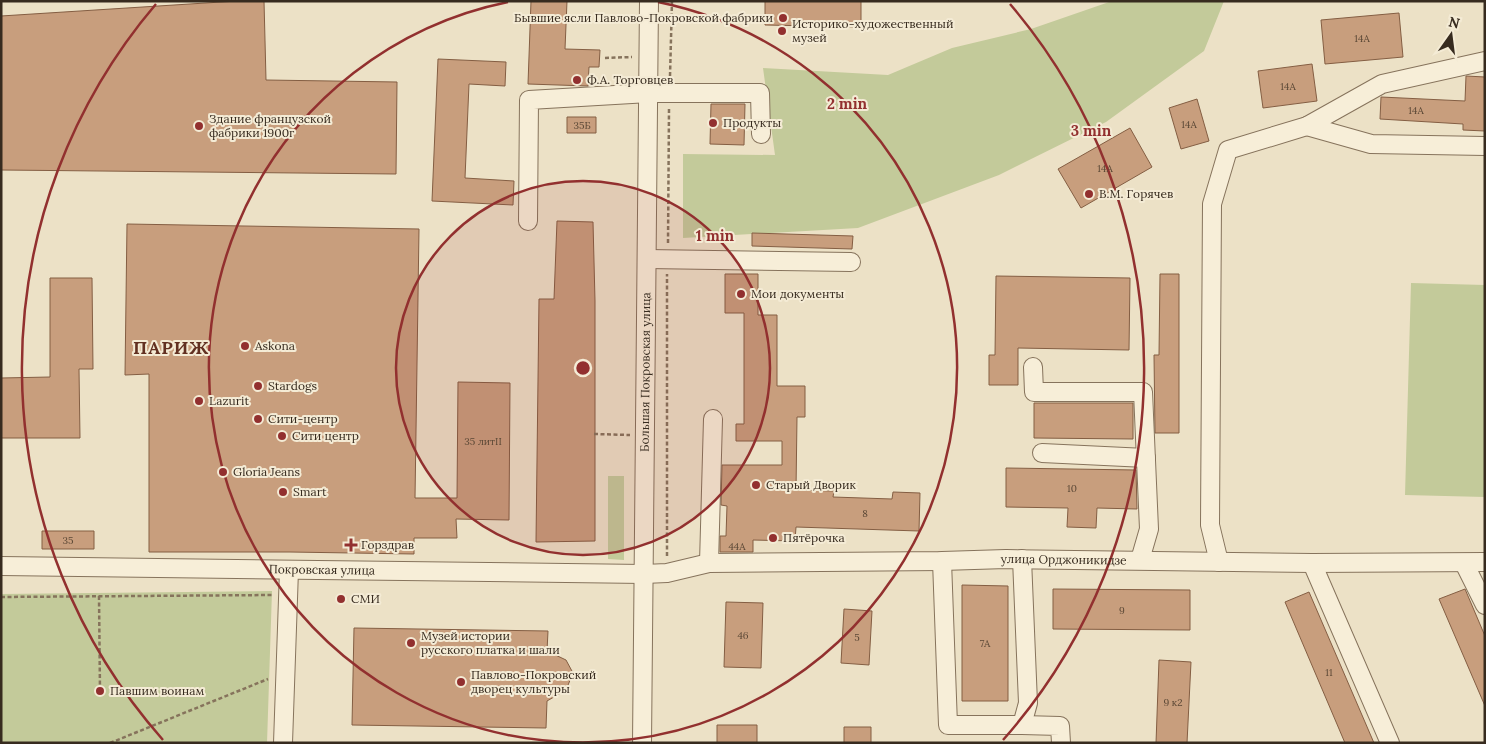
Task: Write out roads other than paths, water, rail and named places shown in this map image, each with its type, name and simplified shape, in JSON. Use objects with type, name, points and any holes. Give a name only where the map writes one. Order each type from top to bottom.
[{"type":"street","name":"Большая Покровская улица","points":[[642,743],[649,1]]},
{"type":"street","points":[[1219,562],[1210,525],[1212,204],[1228,150],[1307,126],[1382,84],[1485,61]]},
{"type":"street","points":[[528,221],[529,100],[649,93],[760,93],[761,134]]},
{"type":"street","points":[[1307,126],[1371,144],[1485,146]]},
{"type":"street","points":[[648,253],[668,260],[850,262]]},
{"type":"street","points":[[1033,367],[1034,392],[1143,392],[1149,529],[1140,560]]},
{"type":"street","points":[[710,563],[712,419]]},
{"type":"street","points":[[1042,453],[1146,458]]},
{"type":"street","points":[[1022,559],[1028,703],[1022,725]]},
{"type":"street","name":"улица Орджоникидзе","points":[[644,574],[666,573],[710,563],[1022,559],[1312,563],[1485,562]]},
{"type":"street","points":[[942,561],[948,725],[1060,726],[1061,743]]},
{"type":"street","points":[[1312,563],[1390,743]]},
{"type":"street","points":[[1464,563],[1485,605]]},
{"type":"street","name":"Покровская улица","points":[[1,566],[644,574]]},
{"type":"street","points":[[283,743],[289,570]]},
{"type":"place","name":"Бывшие ясли Павлово-Покровской фабрики","points":[[783,18]]},
{"type":"place","name":"Историко-художественный музей","points":[[782,31]]},
{"type":"place","name":"Ф.А. Торговцев","points":[[577,80]]},
{"type":"place","name":"Продукты","points":[[713,123]]},
{"type":"place","name":"Здание французской фабрики 1900г","points":[[199,126]]},
{"type":"place","name":"В.М. Горячев","points":[[1089,194]]},
{"type":"place","name":"Мои документы","points":[[741,294]]},
{"type":"place","name":"Askona","points":[[245,346]]},
{"type":"place","name":"Stardogs","points":[[258,386]]},
{"type":"place","name":"Lazurit","points":[[199,401]]},
{"type":"place","name":"Сити-центр","points":[[258,419]]},
{"type":"place","name":"Сити центр","points":[[282,436]]},
{"type":"place","name":"Gloria Jeans","points":[[223,472]]},
{"type":"place","name":"Старый Дворик","points":[[756,485]]},
{"type":"place","name":"Smart","points":[[283,492]]},
{"type":"place","name":"Пятёрочка","points":[[773,538]]},
{"type":"place","name":"Горздрав","points":[[351,545]]},
{"type":"place","name":"СМИ","points":[[341,599]]},
{"type":"place","name":"Музей истории русского платка и шали","points":[[411,643]]},
{"type":"place","name":"Павлово-Покровский дворец культуры","points":[[461,682]]},
{"type":"place","name":"Павшим воинам","points":[[100,691]]},
{"type":"district","name":"ПАРИЖ","points":[[171,348]]}]
